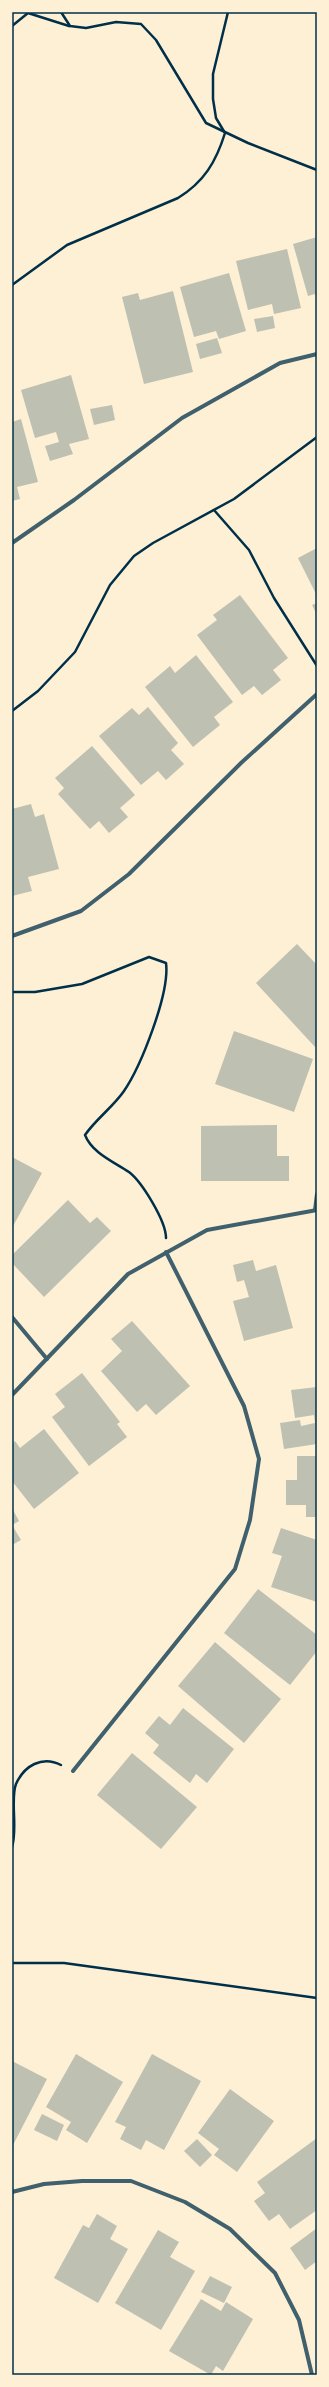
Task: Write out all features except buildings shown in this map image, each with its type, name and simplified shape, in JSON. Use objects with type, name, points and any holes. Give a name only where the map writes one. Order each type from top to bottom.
[{"type":"street","points":[[12,543],[182,418],[280,363],[317,354]]},
{"type":"street","points":[[12,936],[81,911],[123,879],[241,763],[317,694]]},
{"type":"street","points":[[12,1395],[128,1274],[207,1230],[316,1210],[317,1194]]},
{"type":"street","points":[[73,1771],[235,1569],[250,1520],[259,1459],[244,1406],[166,1252]]},
{"type":"street","points":[[12,1317],[47,1359]]},
{"type":"street","points":[[12,2192],[44,2184],[82,2181],[131,2181],[185,2202],[230,2230],[275,2273],[299,2320],[312,2375]]},
{"type":"path","points":[[61,12],[70,26]]},
{"type":"path","points":[[225,133],[216,118],[213,99],[213,74],[228,12]]},
{"type":"path","points":[[12,26],[28,13],[70,26],[86,28],[116,22],[141,24],[156,40],[206,123],[225,133],[317,170]]},
{"type":"path","points":[[12,285],[67,245],[150,211],[178,198],[194,188],[205,176],[225,133]]},
{"type":"path","points":[[12,711],[38,691],[75,652],[110,585],[134,556],[153,543],[234,500],[317,437]]},
{"type":"path","points":[[214,510],[249,550],[274,598],[317,666]]},
{"type":"path","points":[[12,992],[35,992],[82,984],[149,957],[166,963],[168,972],[152,1032],[138,1062],[124,1091],[85,1135],[88,1142],[108,1160],[130,1173],[146,1192],[166,1233],[166,1252]]},
{"type":"path","points":[[12,1847],[15,1826],[16,1785],[29,1767],[38,1761],[55,1761],[73,1771]]},
{"type":"path","points":[[12,1963],[64,1963],[317,1998]]}]
